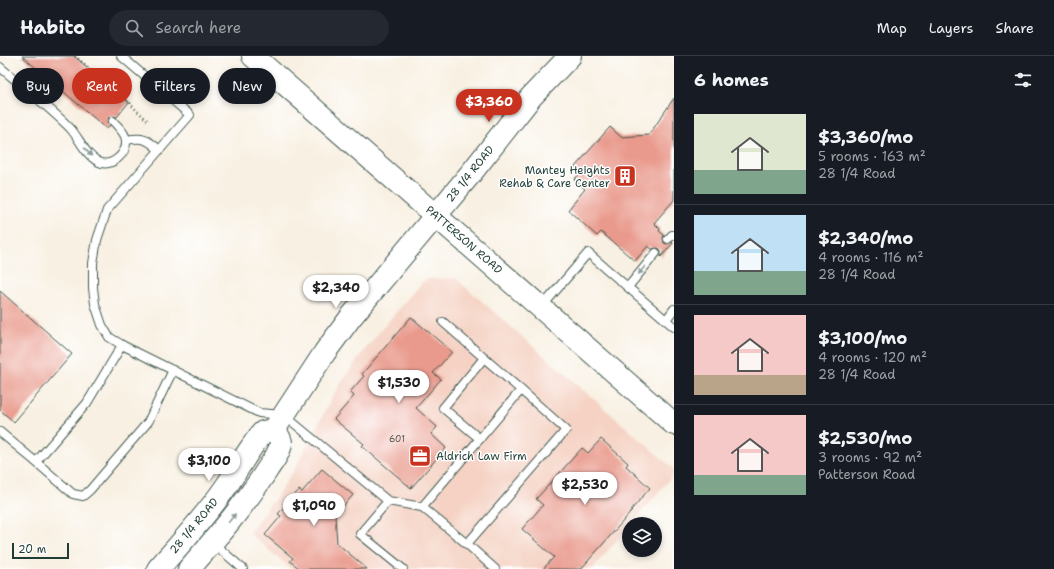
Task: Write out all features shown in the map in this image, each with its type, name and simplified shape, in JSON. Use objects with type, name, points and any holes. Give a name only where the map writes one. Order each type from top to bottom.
[{"type":"main road","name":"PATTERSON ROAD","points":[[253,56],[541,308],[672,418]]},
{"type":"main road","name":"28 1/4 ROAD","points":[[189,569],[225,489],[254,442],[263,432],[279,422],[342,328],[472,172],[531,97],[570,56]]},
{"type":"main road","name":"28 1/4 ROAD","points":[[158,569],[203,535]]},
{"type":"lane","points":[[121,56],[190,115],[107,210],[97,240],[93,263],[93,288],[95,304],[102,324],[109,337],[122,345],[279,422],[388,501],[422,507],[495,569]]},
{"type":"lane","points":[[0,68],[69,127],[86,151],[99,162],[106,164],[116,160],[125,149],[126,140],[122,131],[113,121]]},
{"type":"lane","points":[[126,140],[136,138],[145,139],[160,150]]},
{"type":"lane","points":[[541,308],[588,253],[674,327]]},
{"type":"lane","points":[[628,287],[656,253]]},
{"type":"lane","points":[[666,320],[674,310]]},
{"type":"lane","points":[[442,322],[566,430],[467,544]]},
{"type":"lane","points":[[36,462],[87,402],[122,345]]},
{"type":"lane","points":[[480,439],[443,408],[484,358]]},
{"type":"lane","points":[[0,432],[73,494],[83,496],[90,490],[148,422],[173,370]]},
{"type":"lane","points":[[422,507],[521,390]]},
{"type":"lane","points":[[388,501],[360,534],[403,569]]},
{"type":"lane","points":[[203,535],[243,569]]},
{"type":"path","points":[[75,56],[148,120]]},
{"type":"shaded area","points":[[455,278],[674,469],[674,474],[637,517],[622,517],[622,534],[592,569],[291,569],[249,533],[296,467],[328,405],[360,356],[422,282],[427,279]]},
{"type":"building","points":[[22,56],[74,56],[88,68],[72,68],[72,99],[64,92],[64,68],[36,68]]},
{"type":"building","name":"Mantey Heights Rehab & Care Center","points":[[674,98],[674,200],[654,223],[660,229],[659,231],[664,235],[664,243],[673,243],[661,257],[660,249],[652,249],[648,246],[635,261],[601,232],[597,236],[568,210],[585,189],[574,180],[580,173],[574,168],[610,127],[621,137],[649,135]]},
{"type":"building","points":[[78,104],[127,104],[117,117],[109,117],[108,122],[110,125],[107,129]]},
{"type":"building","points":[[0,291],[72,354],[14,422],[0,410]]},
{"type":"building","points":[[411,317],[452,352],[433,373],[441,379],[416,408],[437,427],[431,434],[446,448],[411,488],[362,446],[364,444],[334,419],[354,396],[350,392],[364,376],[362,374]]},
{"type":"building","points":[[601,439],[628,463],[626,466],[650,488],[627,517],[622,517],[622,522],[581,569],[543,569],[554,557],[522,529],[543,505],[536,499],[582,448],[588,453]]},
{"type":"building","points":[[322,469],[353,495],[335,516],[337,543],[367,569],[300,569],[290,561],[293,558],[265,535],[281,516],[278,514],[299,490],[302,492]]},
{"type":"place","name":"Mantey Heights Rehab & Care Center","points":[[625,176]]},
{"type":"place","name":"Aldrich Law Firm","points":[[420,456]]}]
